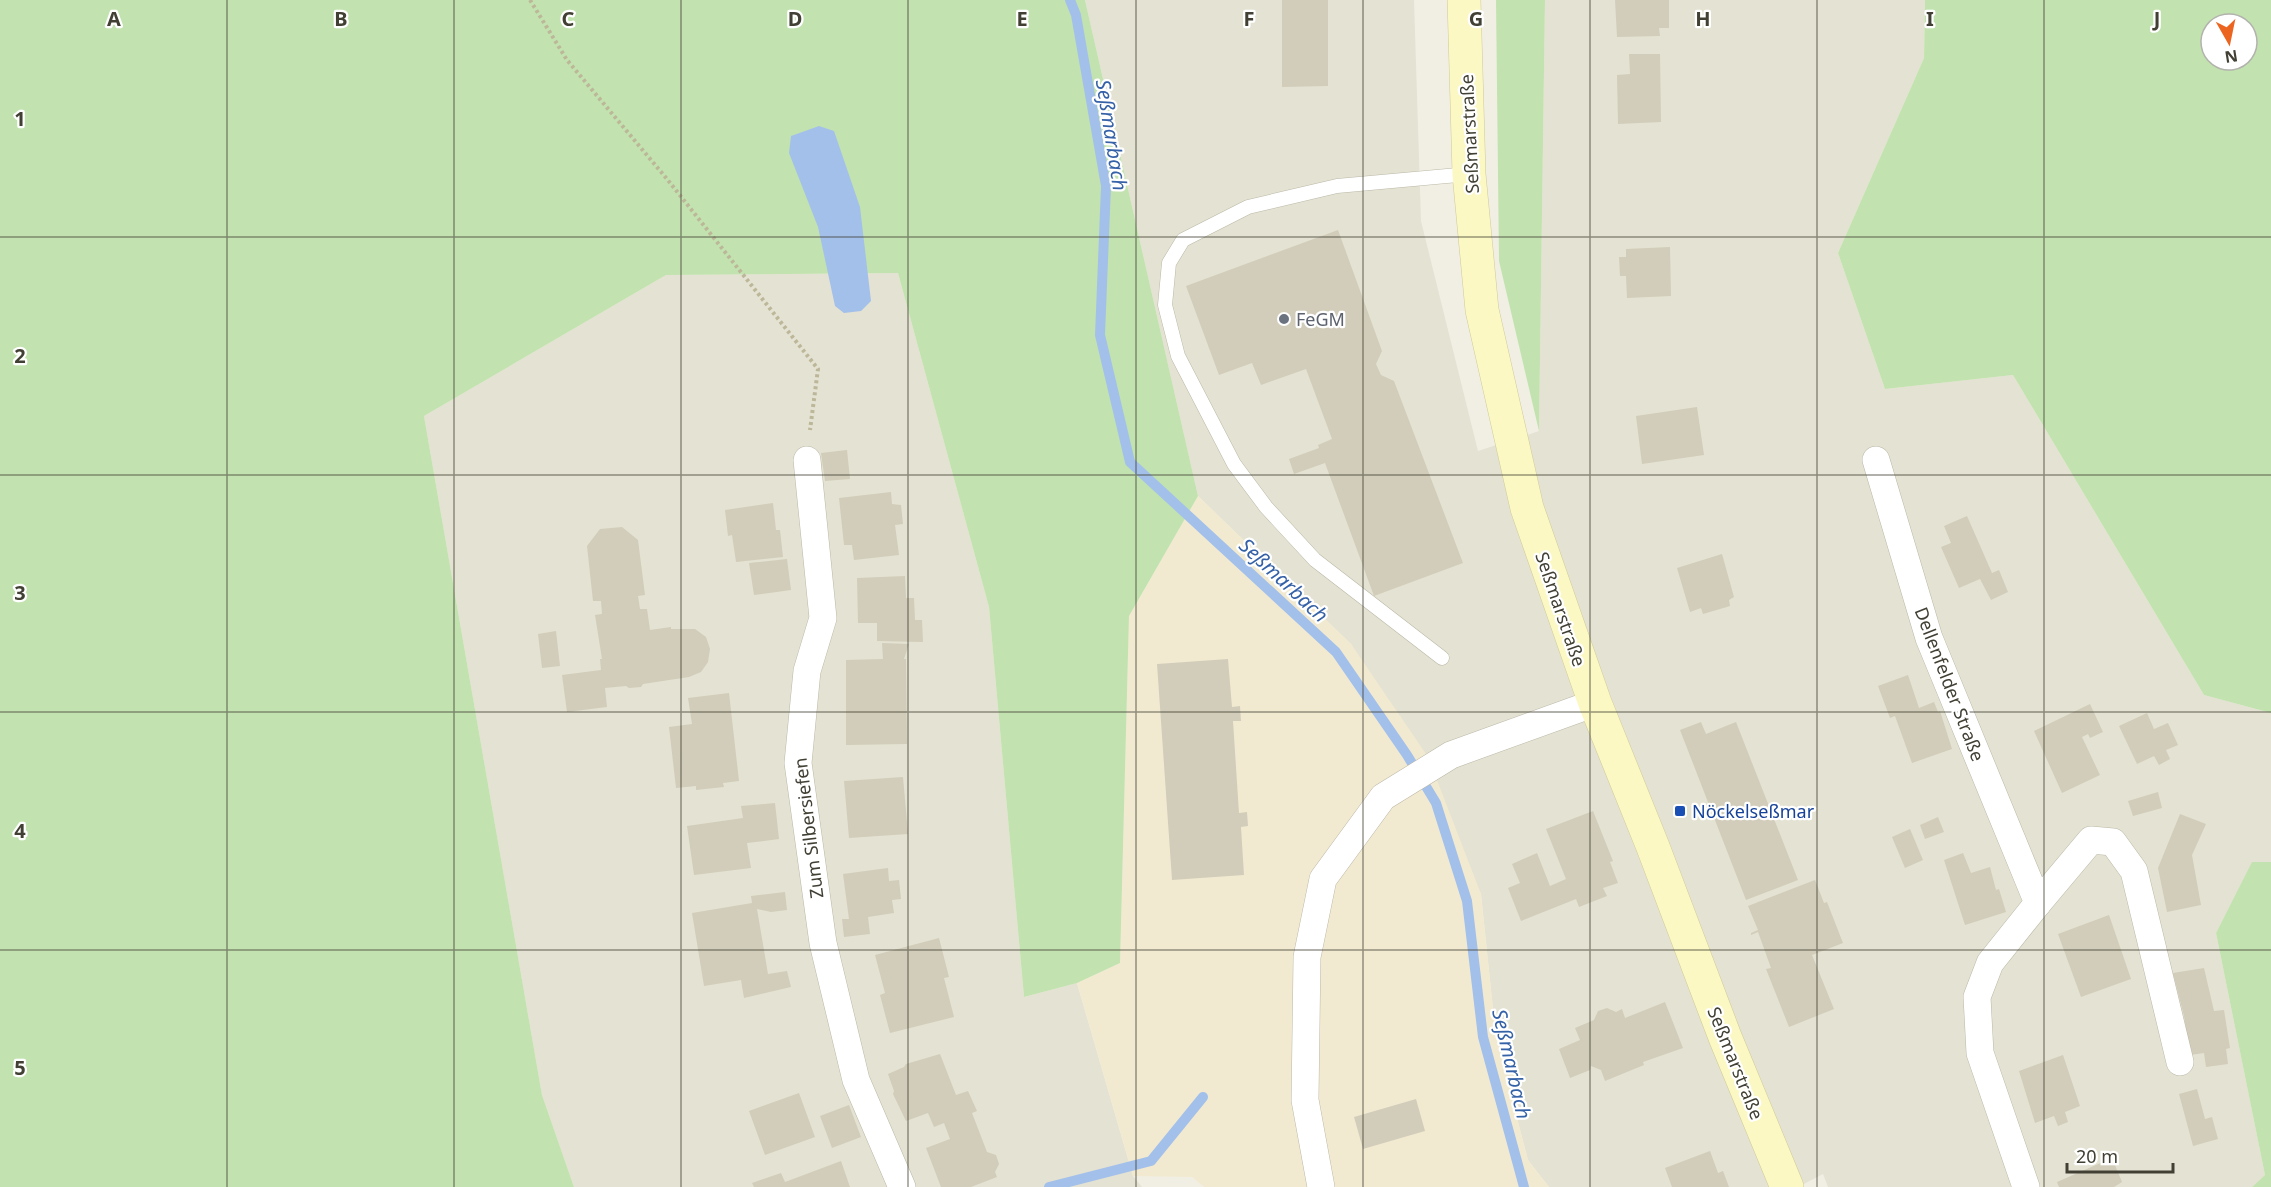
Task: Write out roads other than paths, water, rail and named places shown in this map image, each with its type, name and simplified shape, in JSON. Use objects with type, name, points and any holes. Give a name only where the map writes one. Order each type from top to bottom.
[{"type":"main road","name":"Seßmarstraße","points":[[1464,0],[1469,174],[1482,310],[1527,508],[1595,703],[1653,847],[1725,1037],[1787,1187]]},
{"type":"street","name":"Zum Silbersiefen","points":[[807,460],[823,618],[807,671],[798,763],[823,943],[850,1057],[856,1080],[902,1187]]},
{"type":"street","name":"Dellenfelder Straße","points":[[1876,460],[1929,638],[2038,903]]},
{"type":"street","points":[[1321,1187],[1305,1100],[1307,957],[1323,879],[1383,797],[1451,755],[1595,703]]},
{"type":"street","points":[[2026,1187],[1980,1053],[1977,998],[1990,963],[2091,840],[2114,843],[2134,872],[2180,1062]]},
{"type":"lane","points":[[1442,658],[1315,560],[1266,507],[1234,464],[1179,357],[1165,305],[1169,263],[1183,240],[1248,207],[1337,186],[1469,174]]},
{"type":"water","points":[[819,126],[834,131],[860,207],[871,301],[861,311],[844,313],[835,306],[818,227],[789,153],[791,136]]},
{"type":"waterway","name":"Seßmarbach","points":[[1070,0],[1076,15],[1106,186],[1100,335],[1130,462],[1336,652],[1407,755],[1436,803],[1467,901],[1483,1037],[1524,1187]]},
{"type":"waterway","points":[[1049,1187],[1151,1161],[1203,1097]]},
{"type":"place","name":"FeGM","points":[[1284,319]]},
{"type":"place","name":"Nöckelseßmar","points":[[1680,811]]}]
